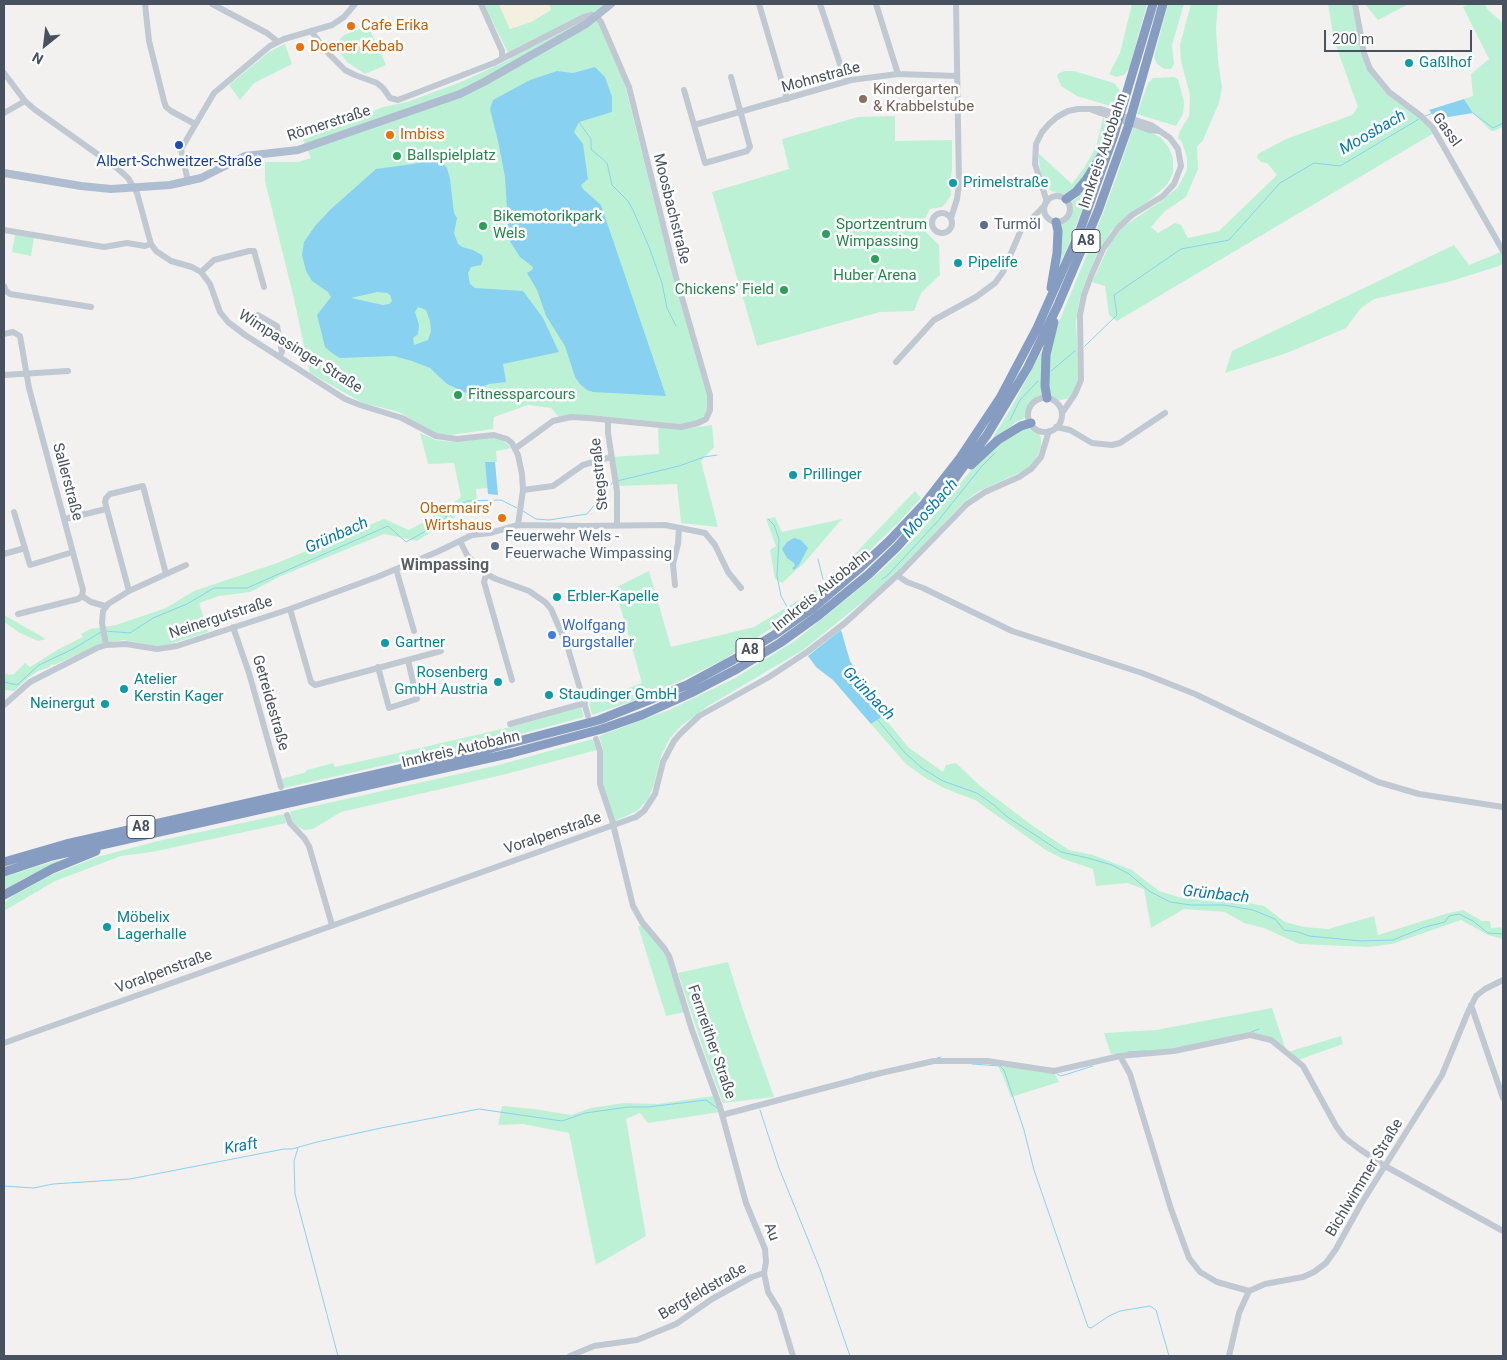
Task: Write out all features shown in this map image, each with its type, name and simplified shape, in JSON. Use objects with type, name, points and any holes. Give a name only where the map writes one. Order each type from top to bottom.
[{"type":"highway","name":"Innkreis Autobahn","points":[[592,727],[687,685],[774,635],[813,608],[889,541],[924,504],[960,458],[1000,398],[1047,307],[1078,236],[1114,135],[1153,4]]},
{"type":"highway","name":"Innkreis Autobahn","points":[[4,862],[66,844],[283,797],[642,714],[691,693],[736,669],[786,639],[819,615],[869,574],[920,522],[958,477],[988,435],[1028,367],[1058,305],[1098,211],[1122,144],[1163,4]]},
{"type":"highway","points":[[1066,199],[1076,192],[1086,180],[1114,135]]},
{"type":"highway","points":[[1047,307],[1057,253],[1058,231],[1052,219]]},
{"type":"highway","points":[[1047,398],[1045,386],[1046,355],[1058,305]]},
{"type":"highway","points":[[958,477],[998,440],[1021,426],[1031,424]]},
{"type":"highway","name":"Innkreis Autobahn","points":[[4,872],[52,856],[117,842],[283,797]]},
{"type":"highway","points":[[4,895],[52,869],[117,842]]},
{"type":"main road","name":"Römerstraße","points":[[4,174],[96,188],[135,188],[188,182],[201,178],[245,156],[298,150],[460,94],[586,24],[610,4]]},
{"type":"street","points":[[145,4],[149,41],[164,102],[171,111],[195,124]]},
{"type":"street","points":[[212,4],[267,32],[277,41]]},
{"type":"street","points":[[188,182],[181,149],[214,93],[255,57],[277,41],[336,23],[355,4]]},
{"type":"street","points":[[481,4],[502,51],[502,58]]},
{"type":"street","points":[[759,4],[787,99]]},
{"type":"street","points":[[820,4],[846,82]]},
{"type":"street","points":[[876,4],[898,74]]},
{"type":"street","points":[[950,218],[959,184],[956,4]]},
{"type":"street","name":"Gassl","points":[[1354,4],[1364,53],[1370,70],[1389,92],[1433,128],[1503,251]]},
{"type":"street","points":[[311,31],[340,66],[355,76],[376,83],[386,91],[390,98],[395,100],[479,69],[584,17],[596,16]]},
{"type":"street","name":"Moosbachstraße","points":[[516,448],[553,421],[571,417],[682,427],[706,419],[710,410],[710,395],[673,268],[629,87],[601,22],[596,16]]},
{"type":"street","points":[[4,73],[25,102],[117,168],[128,178],[135,188],[152,244],[162,256],[201,272],[214,260],[254,251],[264,287]]},
{"type":"street","name":"Mohnstraße","points":[[694,126],[846,82],[898,74],[957,76]]},
{"type":"street","points":[[684,90],[705,163],[747,151],[750,147],[731,77]]},
{"type":"street","points":[[4,113],[25,102]]},
{"type":"street","points":[[1052,219],[1045,213],[1046,203],[1034,157],[1036,144],[1042,132],[1052,120],[1062,114],[1072,110],[1091,109],[1102,112],[1159,131],[1170,138],[1178,149],[1181,162],[1179,174],[1174,184],[1166,193],[1125,221],[1113,234],[1087,286],[1081,306],[1082,358],[1079,387],[1056,427],[1049,431],[1040,430],[1031,424],[1029,416],[1031,407],[1037,400],[1047,398],[1058,403],[1070,400]]},
{"type":"street","points":[[1042,185],[1053,197]]},
{"type":"street","points":[[896,362],[934,320],[976,297],[995,283],[1003,272],[1021,230],[1046,203],[1053,197],[1058,196],[1066,199],[1070,206],[1069,215],[1063,221],[1032,219]]},
{"type":"street","points":[[945,213],[950,218],[952,224],[948,230],[943,232],[935,230],[932,225],[933,218],[937,214],[945,213],[956,201]]},
{"type":"street","points":[[4,230],[104,247],[127,243],[145,246],[152,244]]},
{"type":"street","name":"Wimpassinger Straße","points":[[201,272],[210,284],[220,312],[228,322],[345,399],[402,418],[436,436],[457,439],[494,435],[507,439],[516,448]]},
{"type":"street","points":[[4,286],[10,294],[91,307]]},
{"type":"street","points":[[258,315],[276,326],[282,352],[279,356]]},
{"type":"street","name":"Sallerstraße","points":[[4,334],[13,332],[20,336],[34,407],[83,590],[82,596]]},
{"type":"street","points":[[4,375],[68,372]]},
{"type":"street","points":[[1058,403],[1062,416],[1070,430]]},
{"type":"street","points":[[1056,427],[1070,430],[1092,443],[1106,445],[1128,438],[1165,413]]},
{"type":"street","name":"Stegstraße","points":[[608,420],[611,457],[617,486],[617,525]]},
{"type":"street","points":[[1040,430],[1044,442]]},
{"type":"street","name":"Voralpenstraße","points":[[4,1043],[636,817],[644,811],[655,794],[663,762],[674,741],[699,716],[744,693],[807,652],[845,623],[898,576],[967,504],[985,492],[1019,477],[1031,469],[1041,457],[1044,442],[1049,431]]},
{"type":"street","points":[[516,448],[522,474],[523,490],[518,525],[665,525],[705,533],[715,545],[728,572],[741,588]]},
{"type":"street","points":[[523,490],[553,486],[583,465],[611,457]]},
{"type":"street","points":[[129,591],[104,502],[110,494],[143,486],[166,574]]},
{"type":"street","points":[[64,519],[106,509]]},
{"type":"street","points":[[14,512],[30,564],[73,552]]},
{"type":"street","name":"Neinergutstraße","points":[[4,704],[30,682],[97,648],[106,645],[126,644],[171,648],[290,609],[396,569],[472,535],[490,533],[518,525]]},
{"type":"street","points":[[675,585],[673,564],[680,528]]},
{"type":"street","name":"Fernreither Straße","points":[[460,541],[467,555],[486,574],[529,591],[545,602],[551,609],[567,645],[600,751],[600,784],[613,826],[633,906],[642,922],[664,948],[668,956],[721,1111],[934,1061],[987,1061],[1054,1071],[1120,1056],[1174,1051],[1250,1035],[1271,1040],[1303,1066],[1336,1126],[1344,1137],[1358,1148],[1385,1166],[1503,1231]]},
{"type":"street","points":[[4,554],[25,548]]},
{"type":"street","points":[[106,645],[102,617],[105,606],[129,591],[186,565]]},
{"type":"street","points":[[396,569],[414,631]]},
{"type":"street","points":[[486,574],[484,582],[512,680]]},
{"type":"street","points":[[898,576],[1012,631],[1142,673],[1195,694],[1385,785],[1419,794],[1503,807]]},
{"type":"street","points":[[18,614],[78,599],[82,596],[91,602],[105,606]]},
{"type":"street","points":[[290,609],[311,682],[315,685],[441,651]]},
{"type":"street","name":"Getreidestraße","points":[[233,627],[249,674],[283,797]]},
{"type":"street","points":[[378,667],[389,708],[417,700],[408,660]]},
{"type":"street","points":[[510,724],[584,703]]},
{"type":"street","points":[[287,815],[290,823],[309,846],[332,925]]},
{"type":"street","name":"Bichlwimmer Straße","points":[[1249,1291],[1265,1284],[1303,1277],[1326,1263],[1442,1075],[1472,1004],[1480,992],[1503,980]]},
{"type":"street","points":[[1472,1004],[1503,1098]]},
{"type":"street","points":[[1120,1056],[1130,1074],[1171,1209],[1190,1258],[1200,1272],[1217,1282],[1249,1291],[1239,1313],[1229,1356]]},
{"type":"street","name":"Au","points":[[721,1111],[746,1203],[765,1249],[766,1262],[764,1273],[768,1292],[779,1310],[793,1356]]},
{"type":"street","name":"Bergfeldstraße","points":[[570,1356],[594,1346],[637,1340],[676,1324],[712,1299],[752,1277],[764,1273]]},
{"type":"green space","points":[[484,4],[499,4],[510,29],[531,22],[550,10],[549,4],[607,4],[595,13],[625,85],[677,291],[709,396],[708,410],[703,417],[694,423],[680,424],[588,415],[559,417],[551,408],[528,405],[494,417],[493,429],[451,435],[435,433],[399,412],[363,403],[310,373],[265,181],[265,162],[298,162],[311,158],[303,140],[383,107],[407,102],[461,82],[511,59]]},
{"type":"green space","points":[[1132,4],[1147,4],[1129,69],[1124,75],[1116,77],[1109,74],[1120,53]]},
{"type":"green space","points":[[1168,4],[1184,4],[1172,45],[1174,64],[1171,69],[1164,69],[1157,64],[1154,57]]},
{"type":"green space","points":[[1191,4],[1218,4],[1216,28],[1222,88],[1219,103],[1203,140],[1197,147],[1198,169],[1186,197],[1165,211],[1151,227],[1158,233],[1175,223],[1181,225],[1188,238],[1219,231],[1277,175],[1267,163],[1261,162],[1257,158],[1258,154],[1286,139],[1352,115],[1358,107],[1334,40],[1328,4],[1352,4],[1363,57],[1374,79],[1386,93],[1423,120],[1434,133],[1117,321],[1109,315],[1105,286],[1092,282],[1111,242],[1124,226],[1163,200],[1178,187],[1187,170],[1187,158],[1182,142],[1178,138],[1189,116],[1190,95],[1181,61],[1180,45]]},
{"type":"green space","points":[[1365,4],[1409,4],[1378,20]]},
{"type":"green space","points":[[1468,4],[1485,4],[1488,10],[1503,23],[1503,127],[1494,131],[1491,131],[1473,113],[1464,99],[1473,96],[1471,74],[1489,59],[1463,7]]},
{"type":"green space","points":[[368,26],[386,65],[365,74],[347,62],[334,45],[344,35]]},
{"type":"green space","points":[[285,44],[292,64],[254,83],[240,100],[229,85],[269,52]]},
{"type":"green space","points":[[1065,71],[1074,71],[1114,83],[1119,89],[1121,97],[1117,108],[1077,96],[1061,86],[1057,76]]},
{"type":"green space","points":[[1174,77],[1178,79],[1184,102],[1183,114],[1176,126],[1137,114],[1148,83],[1153,78]]},
{"type":"green space","name":"Sportzentrum Wimpassing","points":[[895,116],[895,141],[952,140],[951,195],[942,207],[930,209],[924,221],[925,231],[939,245],[940,275],[921,293],[914,311],[880,312],[757,346],[712,192],[789,169],[782,139],[858,117]]},
{"type":"green space","points":[[1103,118],[1112,121],[1104,145],[1093,166],[1070,193],[1062,195],[1051,191],[1046,186],[1041,174],[1038,153],[1072,184],[1096,147]]},
{"type":"green space","points":[[1133,128],[1150,132],[1160,137],[1168,146],[1173,158],[1173,173],[1167,185],[1150,200],[1129,214],[1112,230],[1098,252],[1079,302],[1076,323],[1079,375],[1074,391],[1067,399],[1058,400],[1052,397],[1048,391],[1049,354],[1055,331],[1093,240]]},
{"type":"green space","points":[[1093,176],[1095,176],[1060,265],[1058,264],[1060,224],[1070,218],[1073,206],[1071,202],[1078,197]]},
{"type":"green space","points":[[15,234],[34,238],[31,256],[12,252]]},
{"type":"green space","points":[[1454,245],[1469,265],[1501,252],[1503,263],[1499,266],[1448,282],[1374,299],[1361,308],[1346,328],[1287,353],[1225,373],[1232,351]]},
{"type":"green space","points":[[1046,343],[1043,396],[1036,398],[1030,403],[1027,417],[1016,422],[994,441],[992,439]]},
{"type":"green space","points":[[712,425],[714,447],[701,461],[718,527],[681,523],[677,484],[619,486],[611,457],[659,454],[658,427],[691,428]]},
{"type":"green space","points":[[1029,426],[1038,431],[1041,438],[1041,447],[1028,469],[979,491],[964,502],[890,580],[803,650],[708,706],[681,726],[670,738],[661,756],[648,799],[637,811],[615,821],[602,783],[603,749],[599,736],[669,710],[735,678],[796,640],[882,570],[920,532],[973,468],[996,444],[1016,434],[1022,427]]},
{"type":"green space","points":[[420,433],[436,440],[454,442],[499,437],[512,448],[496,451],[497,462],[485,462],[488,488],[476,489],[477,504],[459,508],[454,518],[417,541],[384,534],[281,576],[250,592],[219,596],[199,603],[208,632],[170,644],[156,646],[124,640],[104,643],[54,665],[51,664],[50,667],[38,671],[28,678],[14,691],[4,690],[4,673],[14,674],[25,663],[30,667],[83,637],[81,634],[90,629],[116,625],[166,608],[194,591],[277,563],[384,519],[409,530],[442,512],[461,497],[454,463],[428,464]]},
{"type":"green space","points":[[915,491],[921,498],[896,525],[846,573],[795,613],[723,660],[642,698],[592,715],[589,703],[642,683],[615,588],[649,571],[671,647],[754,627],[827,583]]},
{"type":"green space","points":[[775,517],[782,532],[842,519],[804,563],[782,583],[775,579],[770,550],[776,546],[766,519]]},
{"type":"green space","points":[[4,615],[46,639],[38,641],[20,633],[4,622]]},
{"type":"green space","points":[[581,707],[584,717],[521,734],[284,788],[281,779],[333,763],[335,767],[398,753],[515,726]]},
{"type":"green space","points":[[883,716],[908,747],[943,772],[946,765],[956,763],[980,786],[1033,826],[1069,850],[1093,855],[1132,870],[1159,891],[1182,898],[1233,900],[1264,906],[1285,922],[1304,927],[1328,929],[1374,916],[1378,935],[1463,910],[1482,921],[1490,921],[1491,928],[1503,927],[1503,939],[1488,935],[1461,920],[1392,944],[1369,947],[1299,944],[1264,928],[1244,923],[1225,912],[1184,909],[1151,928],[1144,889],[1127,883],[1096,886],[1093,869],[1063,859],[1044,849],[975,800],[946,789],[924,777],[906,764],[871,724]]},
{"type":"green space","points":[[592,739],[597,750],[502,775],[341,812],[313,829],[304,830],[292,820],[290,812],[292,811],[499,765]]},
{"type":"green space","points":[[284,814],[286,823],[152,852],[121,856],[55,881],[4,911],[4,903],[14,895],[49,876],[97,857],[158,841]]},
{"type":"green space","points":[[58,860],[59,862],[21,880],[4,891],[4,877]]},
{"type":"green space","points":[[642,925],[658,944],[667,959],[685,1012],[666,1016],[638,926]]},
{"type":"green space","points":[[728,962],[774,1097],[723,1103],[707,1060],[678,973]]},
{"type":"green space","points":[[1272,1008],[1286,1050],[1251,1032],[1209,1042],[1135,1054],[1111,1054],[1104,1033],[1156,1030]]},
{"type":"green space","points":[[1341,1036],[1343,1044],[1298,1060],[1288,1052]]},
{"type":"green space","points":[[998,1066],[1054,1072],[1059,1082],[1011,1097]]},
{"type":"green space","points":[[713,1096],[720,1112],[648,1123],[640,1113],[626,1119],[646,1236],[596,1265],[569,1133],[523,1124],[498,1125],[502,1106],[571,1115],[591,1108],[623,1103],[657,1104]]},
{"type":"sand","points":[[499,4],[549,4],[551,10],[531,22],[510,29]]},
{"type":"water","points":[[595,67],[605,77],[612,97],[612,112],[579,122],[574,132],[583,144],[588,179],[581,185],[601,205],[666,396],[593,392],[580,384],[575,377],[565,346],[546,316],[537,290],[527,273],[533,267],[520,257],[509,240],[505,177],[490,109],[493,100],[530,80],[557,71],[573,73]]},
{"type":"water","points":[[1464,99],[1473,113],[1436,119],[1429,110]]},
{"type":"water","points":[[439,159],[447,168],[454,213],[457,218],[454,233],[458,244],[482,255],[483,260],[481,265],[471,267],[468,273],[470,284],[475,288],[523,291],[543,318],[559,352],[503,364],[506,382],[489,384],[466,393],[447,384],[430,368],[412,361],[394,356],[340,358],[325,347],[317,315],[331,297],[328,292],[312,281],[306,271],[302,255],[304,242],[315,226],[331,209],[376,169]],"holes":[[[377,292],[387,293],[392,301],[389,304],[383,305],[351,298]],[[418,307],[426,310],[431,331],[428,340],[414,345],[413,338],[418,334],[419,325],[415,312]]]},
{"type":"water","points":[[485,462],[495,462],[498,495],[488,494]]},
{"type":"water","points":[[794,538],[801,540],[808,548],[799,565],[794,570],[792,568],[795,566],[794,563],[787,558],[782,549],[787,542]]},
{"type":"water","points":[[841,630],[850,661],[862,679],[889,709],[883,716],[871,724],[833,680],[816,667],[808,656]]},
{"type":"waterway","name":"Moosbach","points":[[1425,116],[1433,113]]},
{"type":"waterway","name":"Moosbach","points":[[1473,113],[1493,128],[1503,123]]},
{"type":"waterway","name":"Moosbach","points":[[1085,346],[1117,315],[1114,295],[1181,249],[1229,240],[1280,183],[1314,163],[1340,166],[1419,119]]},
{"type":"waterway","points":[[579,122],[591,139],[591,149],[607,163],[612,185],[628,201],[633,210],[662,283],[667,308],[676,326]]},
{"type":"waterway","name":"Moosbach","points":[[1051,371],[1075,351]]},
{"type":"waterway","name":"Moosbach","points":[[1010,420],[1020,400],[1038,381]]},
{"type":"waterway","name":"Moosbach","points":[[882,579],[887,576],[937,522],[982,466],[995,453]]},
{"type":"waterway","name":"Grünbach","points":[[617,481],[717,455]]},
{"type":"waterway","name":"Grünbach","points":[[523,511],[536,519],[549,520],[587,514],[613,482]]},
{"type":"waterway","name":"Grünbach","points":[[105,631],[130,633],[153,618],[187,604],[214,588],[247,588],[388,526],[406,542],[442,522],[453,508],[467,501],[501,500],[517,508]]},
{"type":"waterway","name":"Grünbach","points":[[768,519],[774,525],[779,539],[777,576],[781,596],[790,612]]},
{"type":"waterway","points":[[818,559],[823,579]]},
{"type":"waterway","name":"Grünbach","points":[[4,682],[17,685],[39,665],[73,649],[101,632]]},
{"type":"waterway","name":"Grünbach","points":[[877,719],[906,754],[922,768],[943,781],[977,793],[1006,816],[1061,852],[1112,865],[1129,874],[1149,891],[1170,902],[1191,905],[1224,905],[1253,910],[1275,919],[1284,930],[1309,936],[1361,941],[1393,940],[1425,927],[1445,922],[1449,916],[1459,914],[1473,921],[1488,933],[1503,934]]},
{"type":"waterway","points":[[1251,1032],[1259,1029]]},
{"type":"waterway","points":[[1128,1052],[1146,1051]]},
{"type":"waterway","points":[[937,1058],[941,1057]]},
{"type":"waterway","points":[[972,1064],[1000,1066],[1004,1070],[1024,1130],[1034,1170],[1088,1327],[1091,1328],[1120,1311],[1150,1306],[1156,1310],[1169,1356]]},
{"type":"waterway","points":[[1057,1074],[1061,1076],[1093,1066]]},
{"type":"waterway","points":[[854,1077],[872,1072]]},
{"type":"waterway","name":"Kraft","points":[[4,1186],[34,1188],[53,1184],[130,1179],[292,1149],[381,1128],[479,1109],[562,1121],[585,1113],[706,1100],[717,1108]]},
{"type":"waterway","points":[[760,1110],[779,1168],[820,1269],[850,1356]]},
{"type":"waterway","points":[[298,1148],[294,1161],[295,1194],[338,1356]]},
{"type":"place","name":"Cafe Erika","points":[[351,26]]},
{"type":"place","name":"Doener Kebab","points":[[300,47]]},
{"type":"place","name":"Gaßlhof","points":[[1409,63]]},
{"type":"place","name":"Kindergarten & Krabbelstube","points":[[863,99]]},
{"type":"place","name":"Imbiss","points":[[390,135]]},
{"type":"place","name":"Albert-Schweitzer-Straße","points":[[179,145]]},
{"type":"place","name":"Ballspielplatz","points":[[397,156]]},
{"type":"place","name":"Primelstraße","points":[[953,183]]},
{"type":"place","name":"Turmöl","points":[[984,225]]},
{"type":"place","name":"Bikemotorikpark Wels","points":[[483,226]]},
{"type":"place","name":"Sportzentrum Wimpassing","points":[[826,234]]},
{"type":"place","name":"Huber Arena","points":[[875,259]]},
{"type":"place","name":"Pipelife","points":[[958,263]]},
{"type":"place","name":"Chickens' Field","points":[[784,290]]},
{"type":"place","name":"Fitnessparcours","points":[[458,395]]},
{"type":"place","name":"Prillinger","points":[[793,475]]},
{"type":"place","name":"Obermairs' Wirtshaus","points":[[502,518]]},
{"type":"place","name":"Feuerwehr Wels - Feuerwache Wimpassing","points":[[495,546]]},
{"type":"place","name":"Erbler-Kapelle","points":[[557,597]]},
{"type":"place","name":"Wolfgang Burgstaller","points":[[552,635]]},
{"type":"place","name":"Gartner","points":[[385,643]]},
{"type":"place","name":"Rosenberg GmbH Austria","points":[[498,682]]},
{"type":"place","name":"Atelier Kerstin Kager","points":[[124,689]]},
{"type":"place","name":"Staudinger GmbH","points":[[549,695]]},
{"type":"place","name":"Neinergut","points":[[105,704]]},
{"type":"place","name":"Möbelix Lagerhalle","points":[[107,927]]},
{"type":"district","name":"Wimpassing","points":[[445,566]]}]
